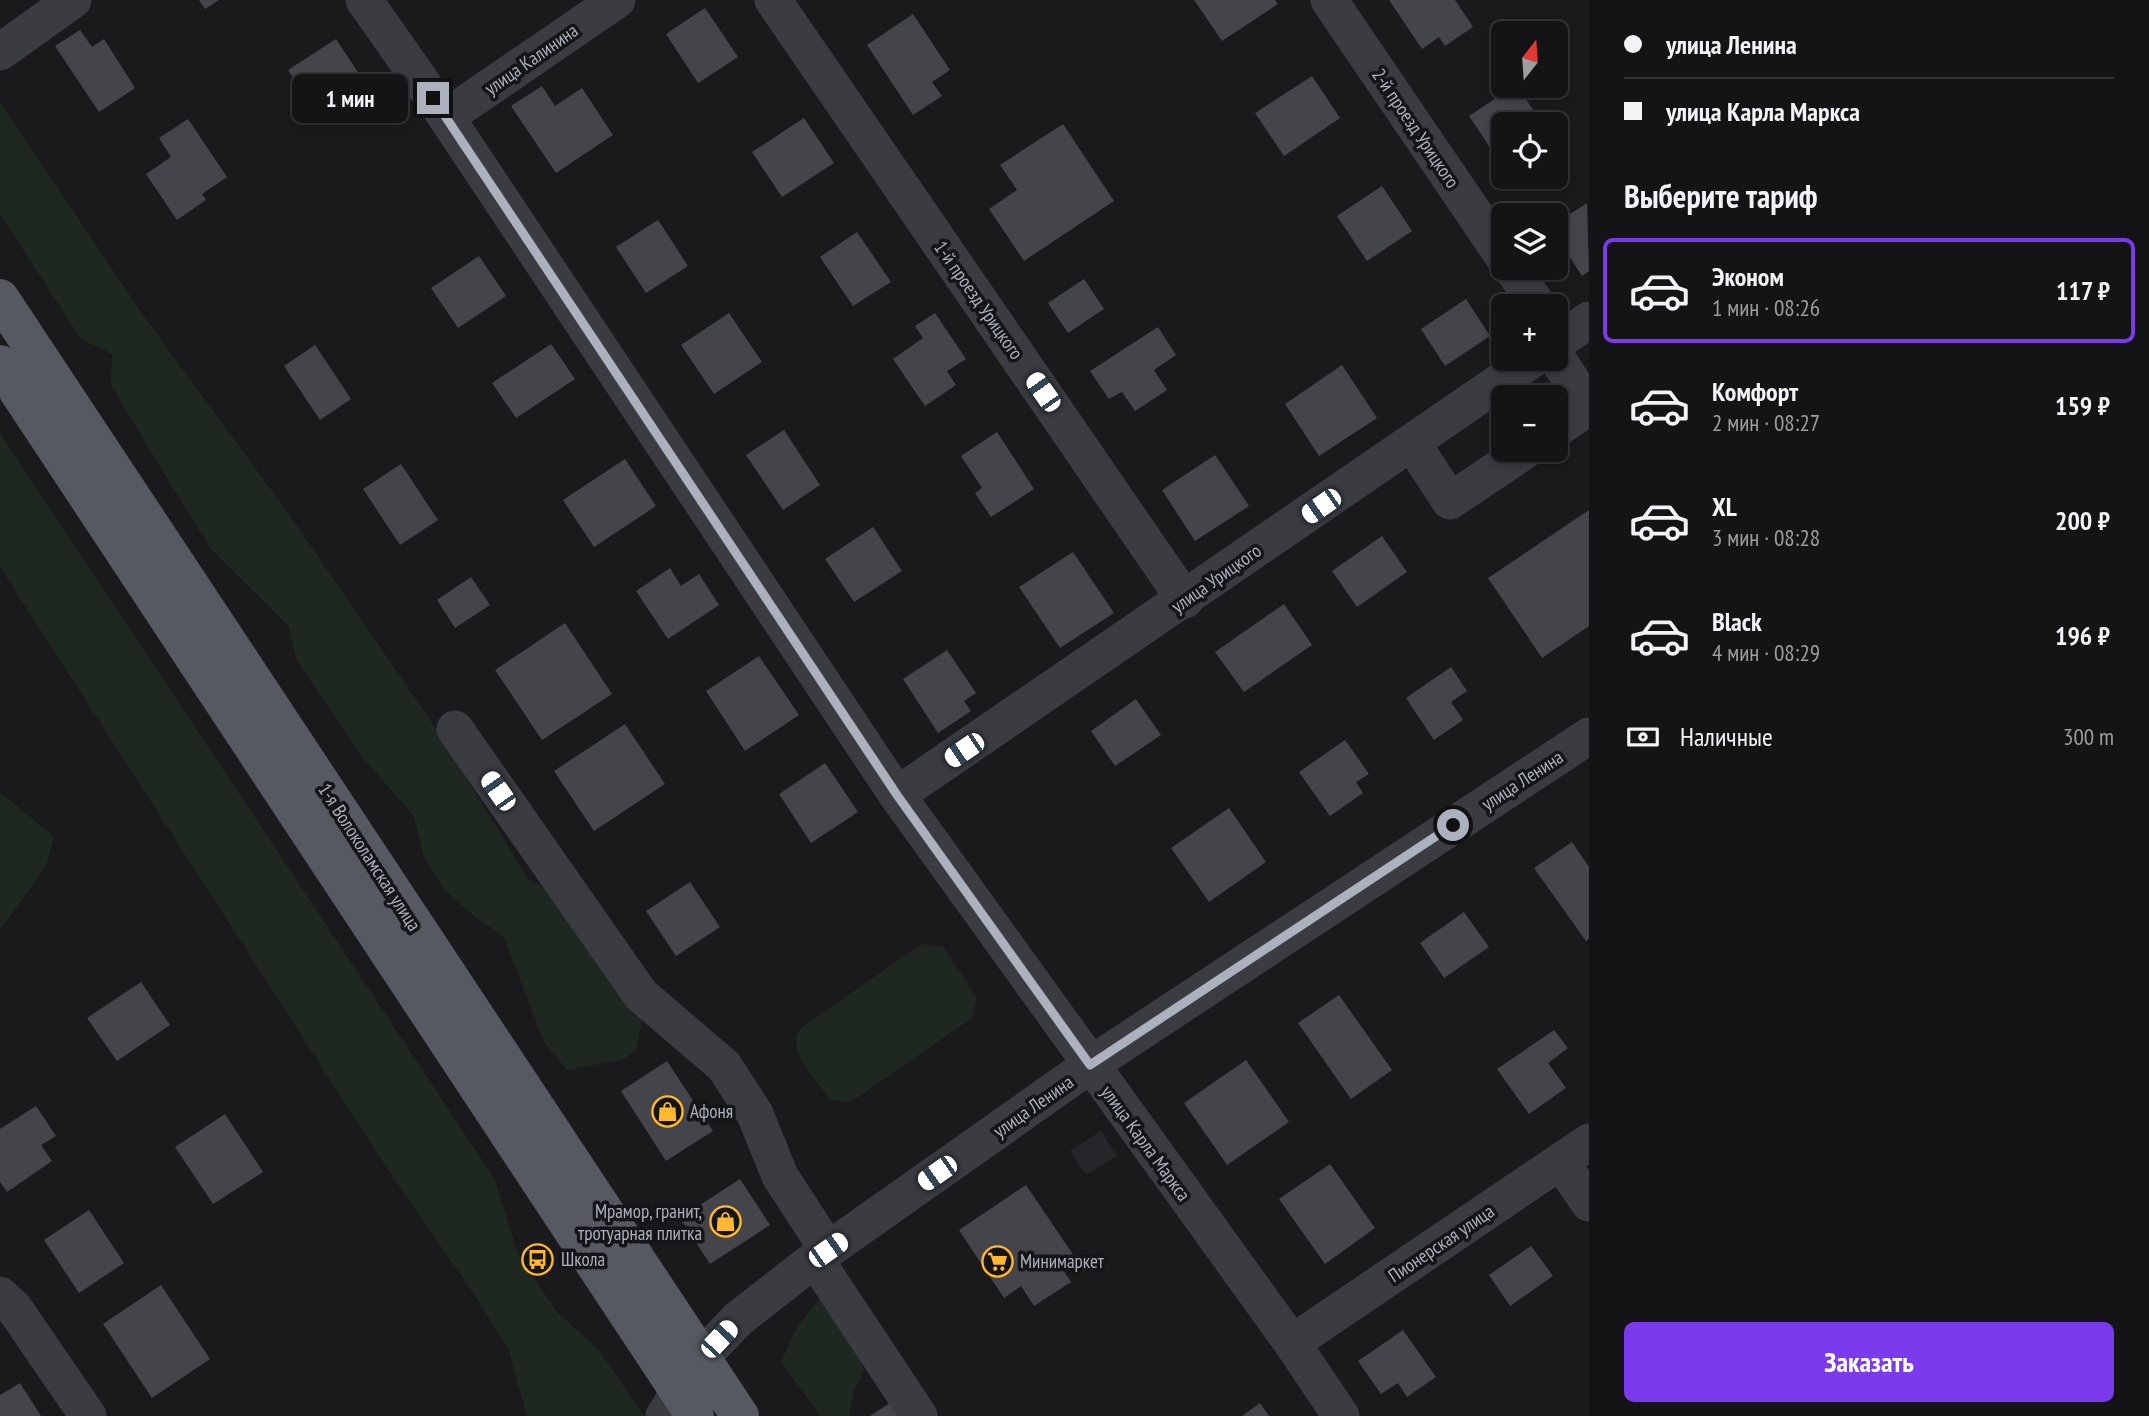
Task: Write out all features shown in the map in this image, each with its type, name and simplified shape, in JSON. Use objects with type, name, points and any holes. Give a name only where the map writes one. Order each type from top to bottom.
[{"type":"main road","name":"1-я Волоколамская улица","points":[[0,298],[740,1416]]},
{"type":"main road","name":"1-я Волоколамская улица","points":[[0,363],[680,1408]]},
{"type":"street","points":[[0,52],[74,0]]},
{"type":"street","name":"улица Карла Маркса","points":[[364,0],[446,117],[897,795],[1292,1343],[1341,1416]]},
{"type":"street","name":"улица Калинина","points":[[446,117],[617,0]]},
{"type":"street","name":"1-й проезд Урицкого","points":[[773,0],[1185,600]]},
{"type":"street","name":"2-й проезд Урицкого","points":[[1328,0],[1491,238]]},
{"type":"street","points":[[1568,363],[1589,407],[1568,421]]},
{"type":"street","name":"улица Урицкого","points":[[897,795],[1516,371]]},
{"type":"street","points":[[1412,443],[1450,501],[1508,462]]},
{"type":"street","points":[[455,729],[641,995],[724,1066],[755,1114],[780,1175],[821,1255],[919,1416]]},
{"type":"street","name":"улица Ленина","points":[[680,1408],[701,1358],[738,1320],[821,1255],[1090,1065],[1589,736]]},
{"type":"street","points":[[1575,1152],[1589,1203]]},
{"type":"street","name":"Пионерская улица","points":[[1292,1343],[1575,1152]]},
{"type":"street","points":[[0,1295],[14,1308],[88,1416]]},
{"type":"shaded area","points":[[0,102],[145,318],[286,510],[437,730],[528,879],[561,897],[643,1016],[636,1050],[624,1059],[567,1070],[544,1042],[504,937],[474,916],[443,888],[424,856],[414,816],[363,758],[297,661],[288,625],[210,548],[111,386],[112,354],[81,339],[0,214]]},
{"type":"shaded area","points":[[0,433],[494,1178],[519,1257],[558,1313],[599,1350],[644,1416],[527,1416],[509,1351],[478,1300],[388,1170],[0,567]]},
{"type":"shaded area","points":[[0,792],[54,837],[46,866],[0,930]]},
{"type":"shaded area","points":[[921,944],[943,947],[977,997],[972,1018],[851,1102],[830,1099],[799,1056],[796,1038],[800,1029]]},
{"type":"shaded area","points":[[1101,1131],[1117,1156],[1086,1175],[1070,1151]]},
{"type":"shaded area","points":[[821,1297],[838,1312],[864,1370],[854,1391],[849,1416],[820,1416],[781,1362],[797,1327]]},
{"type":"building","points":[[199,0],[219,0],[205,9]]},
{"type":"building","points":[[1194,0],[1275,0],[1278,4],[1222,41]]},
{"type":"building","points":[[1389,0],[1455,0],[1473,27],[1445,46],[1439,37],[1422,49]]},
{"type":"building","points":[[705,8],[738,57],[698,83],[666,34]]},
{"type":"building","points":[[913,14],[950,70],[932,82],[942,96],[913,115],[867,45]]},
{"type":"building","points":[[80,30],[92,47],[104,39],[135,88],[99,112],[55,46]]},
{"type":"building","points":[[336,39],[369,89],[322,120],[288,70]]},
{"type":"building","points":[[1312,76],[1340,118],[1284,156],[1255,113]]},
{"type":"building","points":[[542,86],[555,106],[582,88],[613,135],[556,173],[511,106]]},
{"type":"building","points":[[1496,98],[1525,98],[1535,112],[1491,112],[1491,149],[1469,116]]},
{"type":"building","points":[[804,118],[834,163],[782,197],[752,152]]},
{"type":"building","points":[[188,119],[227,177],[202,194],[206,200],[177,220],[146,174],[171,157],[159,138]]},
{"type":"building","points":[[1063,124],[1114,201],[1024,261],[989,209],[1017,190],[1000,165]]},
{"type":"building","points":[[1382,186],[1412,231],[1367,261],[1337,216]]},
{"type":"building","points":[[1587,203],[1589,271],[1582,276],[1568,254],[1568,215]]},
{"type":"building","points":[[658,220],[688,266],[646,293],[616,247]]},
{"type":"building","points":[[857,232],[891,282],[853,306],[820,257]]},
{"type":"building","points":[[479,256],[506,296],[458,328],[431,288]]},
{"type":"building","points":[[1084,279],[1104,309],[1068,333],[1048,303]]},
{"type":"building","points":[[1466,299],[1490,336],[1445,366],[1421,329]]},
{"type":"building","points":[[729,313],[762,362],[714,394],[681,345]]},
{"type":"building","points":[[935,313],[966,359],[947,371],[956,385],[925,406],[893,359],[923,338],[915,326]]},
{"type":"building","points":[[1158,327],[1176,355],[1154,370],[1167,390],[1135,411],[1122,392],[1109,399],[1090,371]]},
{"type":"building","points":[[551,344],[575,379],[516,418],[492,383]]},
{"type":"building","points":[[315,345],[351,399],[320,420],[284,366]]},
{"type":"building","points":[[1342,365],[1377,418],[1319,456],[1285,404]]},
{"type":"building","points":[[784,430],[820,485],[783,510],[746,455]]},
{"type":"building","points":[[997,432],[1034,489],[991,517],[975,493],[982,488],[961,456]]},
{"type":"building","points":[[1215,455],[1249,506],[1195,541],[1162,490]]},
{"type":"building","points":[[625,459],[656,506],[594,547],[563,500]]},
{"type":"building","points":[[401,464],[438,520],[400,545],[363,489]]},
{"type":"building","points":[[1589,510],[1589,626],[1542,658],[1488,578]]},
{"type":"building","points":[[873,527],[902,571],[854,602],[825,559]]},
{"type":"building","points":[[1382,536],[1407,572],[1357,607],[1332,571]]},
{"type":"building","points":[[1073,552],[1114,613],[1060,648],[1019,587]]},
{"type":"building","points":[[670,568],[681,586],[699,574],[719,605],[668,639],[636,591]]},
{"type":"building","points":[[471,577],[490,605],[455,628],[437,600]]},
{"type":"building","points":[[1284,604],[1312,645],[1244,692],[1215,652]]},
{"type":"building","points":[[565,623],[612,694],[542,740],[495,670]]},
{"type":"building","points":[[947,650],[976,693],[964,701],[971,711],[938,733],[903,679]]},
{"type":"building","points":[[759,656],[799,715],[745,751],[706,691]]},
{"type":"building","points":[[1451,667],[1467,691],[1451,702],[1463,720],[1434,740],[1406,698]]},
{"type":"building","points":[[1136,699],[1161,735],[1115,766],[1091,731]]},
{"type":"building","points":[[625,724],[665,784],[594,831],[554,771]]},
{"type":"building","points":[[1345,740],[1369,774],[1356,782],[1363,793],[1330,816],[1299,772]]},
{"type":"building","points":[[825,763],[858,812],[811,843],[779,794]]},
{"type":"building","points":[[1229,808],[1266,862],[1209,902],[1171,848]]},
{"type":"building","points":[[1572,842],[1589,867],[1589,939],[1586,941],[1534,868]]},
{"type":"building","points":[[690,882],[720,927],[676,956],[646,911]]},
{"type":"building","points":[[1464,912],[1489,947],[1444,978],[1420,943]]},
{"type":"building","points":[[141,982],[170,1025],[117,1061],[87,1018]]},
{"type":"building","points":[[1339,995],[1392,1070],[1351,1099],[1298,1023]]},
{"type":"building","points":[[1554,1030],[1568,1048],[1548,1063],[1566,1088],[1529,1114],[1497,1069]]},
{"type":"building","points":[[1246,1060],[1289,1122],[1227,1165],[1184,1103]]},
{"type":"building","name":"Афоня","points":[[667,1061],[713,1131],[666,1161],[621,1091]]},
{"type":"building","points":[[36,1106],[56,1136],[41,1145],[52,1161],[7,1192],[0,1182],[0,1129]]},
{"type":"building","points":[[225,1114],[263,1172],[213,1204],[175,1147]]},
{"type":"building","points":[[1330,1164],[1375,1228],[1325,1264],[1279,1199]]},
{"type":"building","name":"Мрамор, гранит, тротуарная плитка","points":[[740,1179],[770,1225],[710,1264],[680,1218]]},
{"type":"building","points":[[1026,1185],[1076,1259],[1062,1268],[1071,1282],[1034,1306],[1021,1286],[1004,1298],[959,1230]]},
{"type":"building","points":[[89,1210],[124,1263],[79,1293],[44,1240]]},
{"type":"building","points":[[1531,1246],[1553,1276],[1510,1306],[1489,1275]]},
{"type":"building","points":[[161,1285],[210,1359],[152,1398],[103,1324]]},
{"type":"building","points":[[1403,1330],[1436,1377],[1407,1397],[1398,1383],[1381,1394],[1358,1361]]},
{"type":"building","points":[[20,1383],[41,1416],[0,1416],[0,1395]]},
{"type":"building","points":[[893,1401],[903,1416],[870,1416]]},
{"type":"building","points":[[1260,1403],[1269,1416],[1242,1416]]},
{"type":"place","name":"Афоня","points":[[667,1111]]},
{"type":"place","name":"Мрамор, гранит, тротуарная плитка","points":[[725,1222]]},
{"type":"place","name":"Школа","points":[[538,1259]]},
{"type":"place","name":"Минимаркет","points":[[997,1261]]},
{"type":"route","points":[[433,98],[897,795],[1090,1065],[1453,825]]}]
